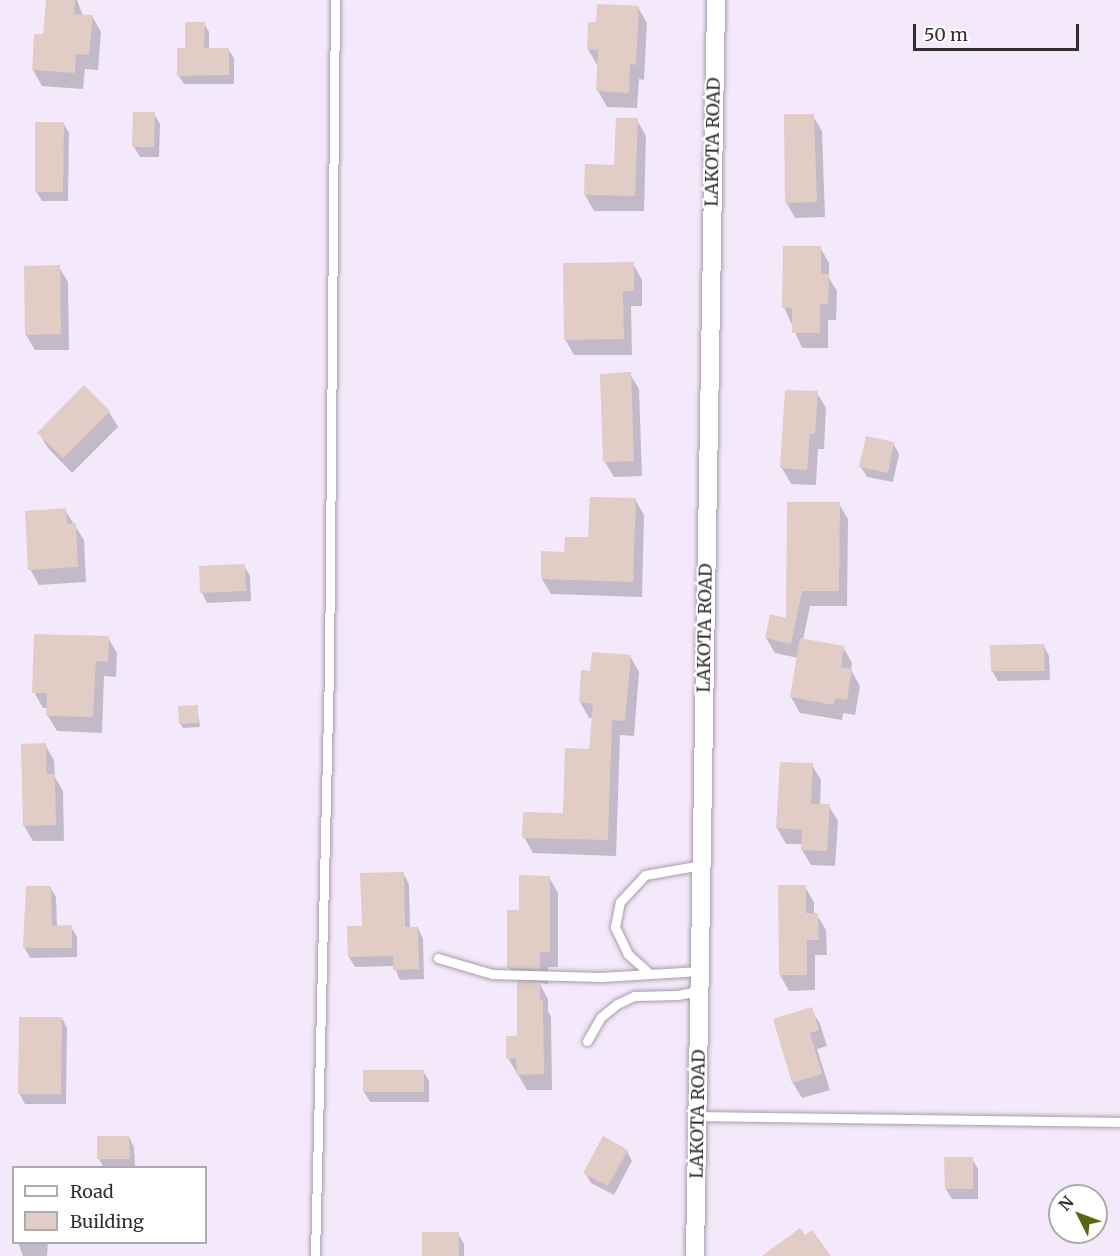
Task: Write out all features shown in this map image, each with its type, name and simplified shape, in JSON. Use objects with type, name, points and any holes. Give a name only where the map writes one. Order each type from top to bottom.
[{"type":"street","name":"LAKOTA ROAD","points":[[695,1256],[716,0]]},
{"type":"lane","points":[[315,1256],[329,671],[335,0]]},
{"type":"lane","points":[[650,974],[628,954],[615,927],[620,902],[645,875],[702,865]]},
{"type":"lane","points":[[438,958],[492,974],[601,977],[700,970]]},
{"type":"lane","points":[[588,1041],[601,1017],[617,1004],[634,996],[676,995],[700,991]]},
{"type":"lane","points":[[698,1116],[1120,1122]]},
{"type":"building","points":[[46,0],[75,0],[74,14],[93,15],[89,55],[76,54],[75,73],[32,70],[34,34],[43,34]]},
{"type":"building","points":[[597,4],[639,6],[636,65],[630,64],[629,93],[596,91],[598,50],[587,49],[588,22],[596,22]]},
{"type":"building","points":[[185,22],[205,22],[204,48],[229,48],[229,75],[177,76],[177,48],[185,48]]},
{"type":"building","points":[[133,112],[155,112],[154,147],[132,147]]},
{"type":"building","points":[[784,114],[814,114],[817,202],[785,203]]},
{"type":"building","points":[[616,118],[638,118],[635,196],[584,195],[585,164],[614,165]]},
{"type":"building","points":[[35,122],[64,122],[63,192],[35,192]]},
{"type":"building","points":[[783,246],[821,246],[821,274],[829,274],[828,304],[820,304],[820,333],[792,333],[792,308],[782,308]]},
{"type":"building","points":[[634,262],[634,291],[623,291],[624,339],[564,340],[563,263]]},
{"type":"building","points":[[60,265],[61,334],[25,335],[24,266]]},
{"type":"building","points":[[631,372],[634,461],[603,462],[600,374]]},
{"type":"building","points":[[84,385],[110,411],[63,458],[37,433]]},
{"type":"building","points":[[785,390],[818,391],[815,434],[810,434],[807,470],[780,468]]},
{"type":"building","points":[[866,436],[894,442],[888,473],[859,467]]},
{"type":"building","points":[[590,497],[636,498],[633,582],[541,579],[541,551],[564,552],[565,537],[588,537]]},
{"type":"building","points":[[787,502],[840,502],[839,591],[802,591],[791,644],[765,638],[770,614],[786,618]]},
{"type":"building","points":[[66,508],[67,524],[76,523],[78,567],[28,570],[25,511]]},
{"type":"building","points":[[245,564],[246,591],[200,593],[199,566]]},
{"type":"building","points":[[34,634],[109,636],[108,662],[96,661],[93,717],[46,716],[47,693],[32,693]]},
{"type":"building","points":[[800,638],[844,646],[841,667],[852,669],[847,700],[835,698],[834,705],[790,697]]},
{"type":"building","points":[[1044,644],[1045,671],[991,671],[990,645]]},
{"type":"building","points":[[592,652],[631,655],[625,721],[612,720],[608,840],[522,838],[523,812],[563,813],[565,748],[589,749],[593,704],[579,702],[581,670],[590,671]]},
{"type":"building","points":[[198,705],[198,723],[179,724],[178,706]]},
{"type":"building","points":[[46,743],[47,774],[55,774],[56,825],[23,826],[21,744]]},
{"type":"building","points":[[780,762],[813,763],[811,804],[830,804],[827,851],[801,850],[802,830],[776,828]]},
{"type":"building","points":[[404,872],[405,927],[418,927],[419,969],[393,970],[393,956],[348,957],[347,926],[362,926],[360,873]]},
{"type":"building","points":[[519,875],[550,876],[550,952],[540,952],[540,969],[507,968],[507,910],[519,910]]},
{"type":"building","points":[[778,885],[806,885],[806,913],[818,913],[819,940],[807,940],[807,975],[779,975]]},
{"type":"building","points":[[26,886],[51,886],[52,926],[72,925],[72,948],[23,948]]},
{"type":"building","points":[[517,981],[540,982],[540,1000],[543,1000],[544,1074],[517,1075],[516,1058],[506,1059],[506,1036],[517,1036]]},
{"type":"building","points":[[812,1007],[819,1030],[810,1033],[822,1074],[792,1083],[773,1019]]},
{"type":"building","points":[[19,1017],[62,1017],[61,1094],[18,1094]]},
{"type":"building","points":[[363,1070],[424,1070],[424,1092],[363,1092]]},
{"type":"building","points":[[97,1136],[129,1136],[130,1159],[97,1159]]},
{"type":"building","points":[[603,1136],[628,1150],[608,1186],[583,1173]]},
{"type":"building","points":[[944,1157],[973,1157],[973,1189],[945,1189]]},
{"type":"building","points":[[800,1228],[805,1235],[812,1230],[831,1256],[762,1256]]},
{"type":"building","points":[[422,1232],[459,1232],[459,1256],[422,1256]]}]
